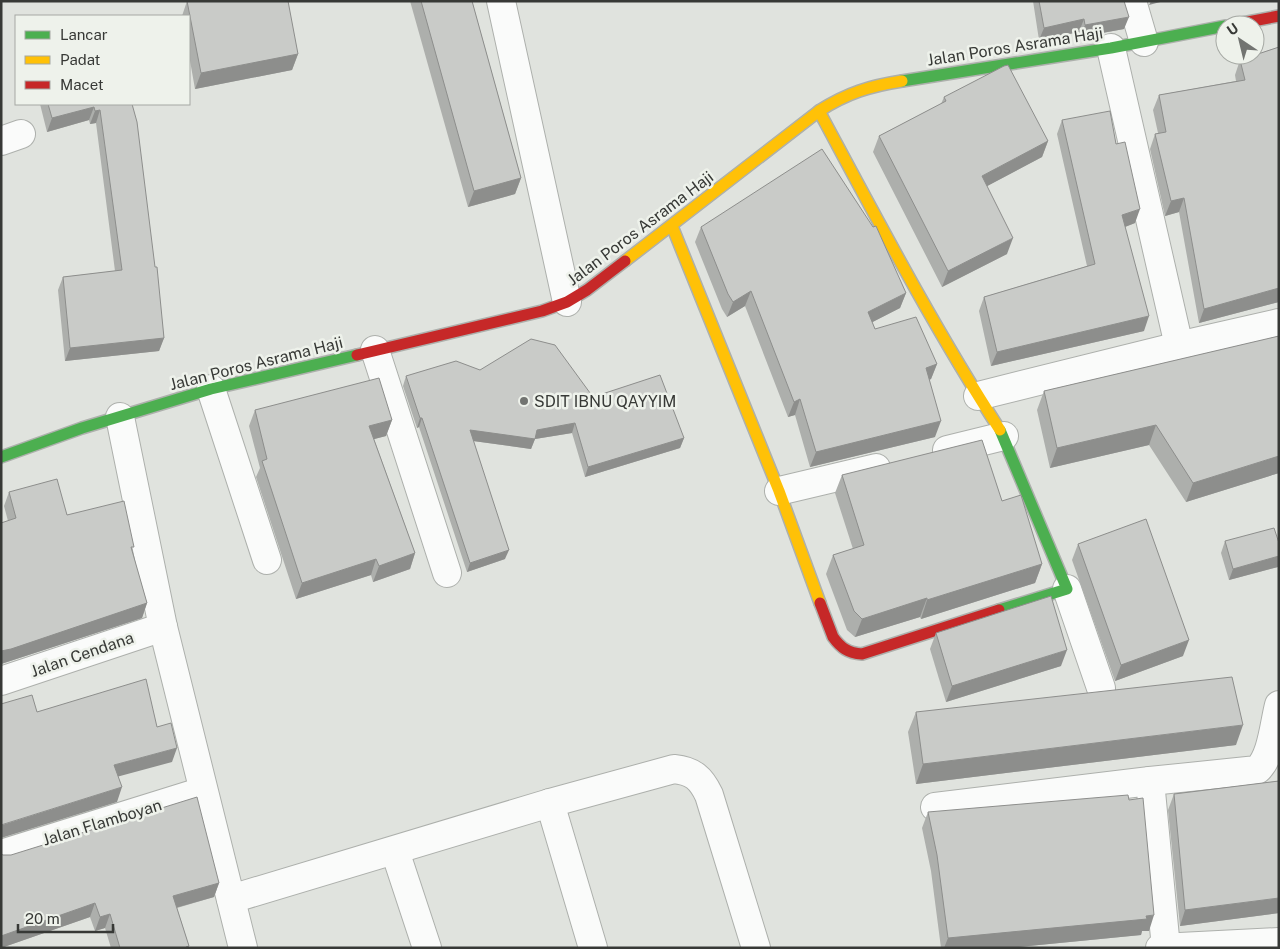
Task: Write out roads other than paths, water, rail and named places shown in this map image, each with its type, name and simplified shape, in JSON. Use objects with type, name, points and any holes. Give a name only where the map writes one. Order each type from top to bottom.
[{"type":"street","points":[[500,1],[567,302]]},
{"type":"street","points":[[1132,1],[1144,42]]},
{"type":"street","points":[[1265,19],[1279,16]]},
{"type":"street","name":"Jalan Poros Asrama Haji","points":[[1,457],[211,389],[542,311],[567,302],[587,290],[672,226],[819,111],[839,98],[855,91],[875,85],[1111,48],[1215,28]]},
{"type":"street","points":[[1111,48],[1179,346]]},
{"type":"street","points":[[819,111],[904,268],[978,396],[1004,436],[1067,589],[1101,688]]},
{"type":"street","points":[[672,226],[779,491],[833,637],[840,646],[850,653],[862,654],[1067,589]]},
{"type":"street","points":[[978,396],[1279,323]]},
{"type":"street","points":[[374,350],[447,573]]},
{"type":"street","points":[[211,389],[267,560]]},
{"type":"street","points":[[120,417],[163,627],[243,948]]},
{"type":"street","points":[[779,491],[1004,436]]},
{"type":"street","name":"Jalan Cendana","points":[[1,682],[163,627]]},
{"type":"street","points":[[935,807],[1257,770],[1263,764],[1268,753],[1279,705]]},
{"type":"street","points":[[231,899],[660,771],[687,770],[704,784],[709,795],[756,948]]},
{"type":"street","points":[[1150,781],[1164,947],[1279,942]]},
{"type":"street","name":"Jalan Flamboyan","points":[[1,854],[203,791]]},
{"type":"street","points":[[550,803],[593,948]]},
{"type":"street","points":[[394,851],[427,948]]},
{"type":"place","name":"SDIT IBNU QAYYIM","points":[[524,401]]}]
